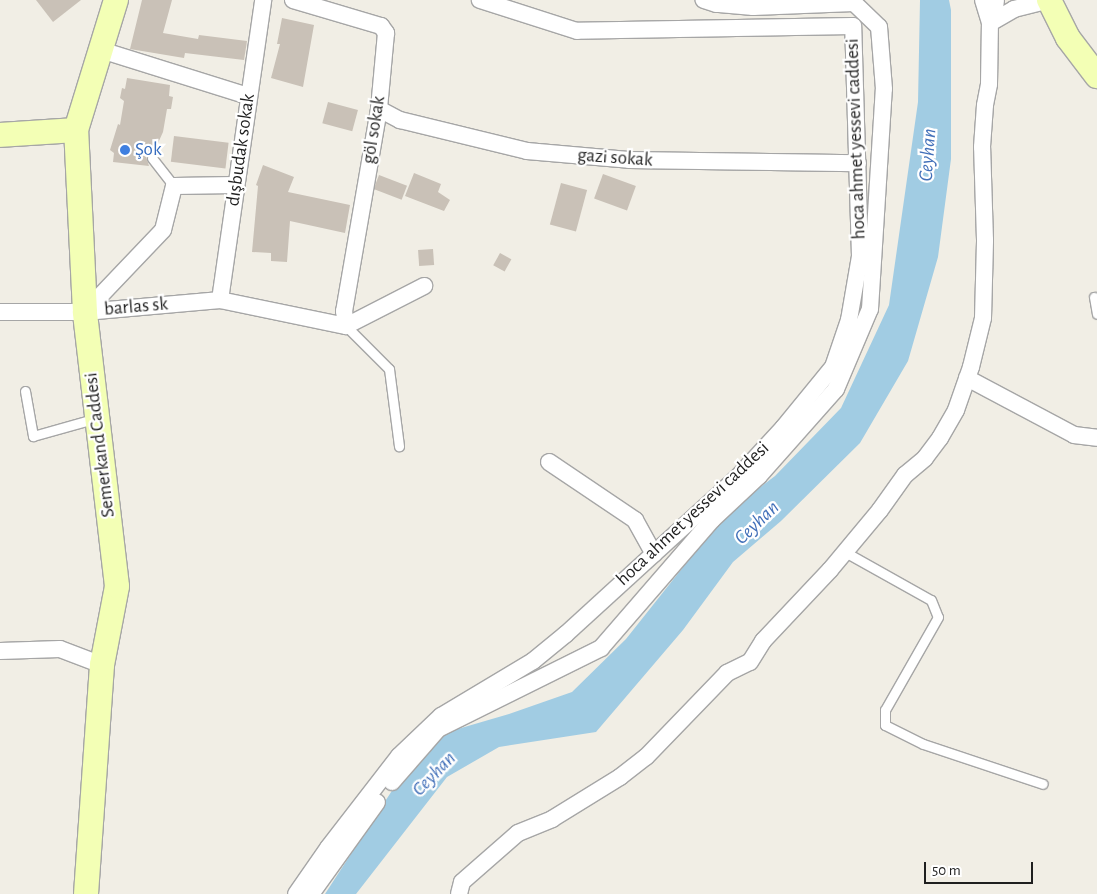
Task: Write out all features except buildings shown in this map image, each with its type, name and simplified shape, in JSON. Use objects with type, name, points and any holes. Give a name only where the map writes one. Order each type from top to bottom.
[{"type":"street","name":"Semerkand Caddesi","points":[[86,894],[102,665],[117,586],[84,312],[76,130],[116,0]]},
{"type":"street","name":"dışbudak sokak","points":[[220,300],[262,0]]},
{"type":"street","name":"göl sokak","points":[[293,0],[381,26],[386,33],[379,109],[344,311],[346,326]]},
{"type":"street","name":"hoca ahmet yessevi caddesi","points":[[296,894],[328,848],[399,756],[441,716],[533,660],[566,634],[738,477],[782,428],[833,366],[849,320],[860,256],[853,26],[576,31],[480,0]]},
{"type":"street","points":[[311,894],[384,791],[438,730],[601,648],[712,520],[765,469],[836,389],[840,380],[870,310],[884,88],[879,27],[854,3],[753,7],[716,4],[704,0]]},
{"type":"street","points":[[459,894],[462,882],[518,833],[552,819],[591,796],[646,757],[727,673],[750,662],[763,641],[845,552],[880,510],[905,475],[925,458],[940,438],[956,410],[967,378],[983,318],[985,240],[982,147],[985,106],[989,84],[990,23],[983,0]]},
{"type":"street","points":[[990,23],[996,8],[996,0]]},
{"type":"street","points":[[990,23],[1014,8],[1049,0],[1068,38],[1097,76]]},
{"type":"street","points":[[101,50],[248,96]]},
{"type":"street","name":"gazi sokak","points":[[379,109],[400,120],[527,151],[630,160],[858,163]]},
{"type":"street","points":[[0,135],[76,130]]},
{"type":"street","points":[[174,186],[235,185]]},
{"type":"street","name":"barlas sk","points":[[84,312],[163,230],[174,186]]},
{"type":"street","points":[[346,326],[424,286]]},
{"type":"street","name":"barlas sk","points":[[84,312],[220,300],[346,326]]},
{"type":"street","points":[[0,312],[84,312]]},
{"type":"street","points":[[967,378],[1074,435],[1097,438]]},
{"type":"street","points":[[549,462],[635,520],[654,554]]},
{"type":"street","points":[[0,651],[60,648],[102,665]]},
{"type":"lane","points":[[152,158],[174,186]]},
{"type":"lane","points":[[1094,296],[1097,314]]},
{"type":"lane","points":[[346,326],[389,369],[399,446]]},
{"type":"lane","points":[[25,391],[33,436],[97,418]]},
{"type":"lane","points":[[845,552],[931,600],[938,617],[885,710],[885,726],[923,744],[1043,784]]},
{"type":"water","name":"Ceyhan","points":[[920,0],[949,0],[951,10],[951,159],[938,257],[908,361],[860,443],[781,521],[733,562],[683,630],[596,732],[499,747],[447,777],[356,894],[325,894],[395,786],[444,733],[509,714],[572,692],[626,639],[726,513],[775,476],[841,408],[889,305],[918,102]]},
{"type":"place","name":"Şok","points":[[125,150]]}]
